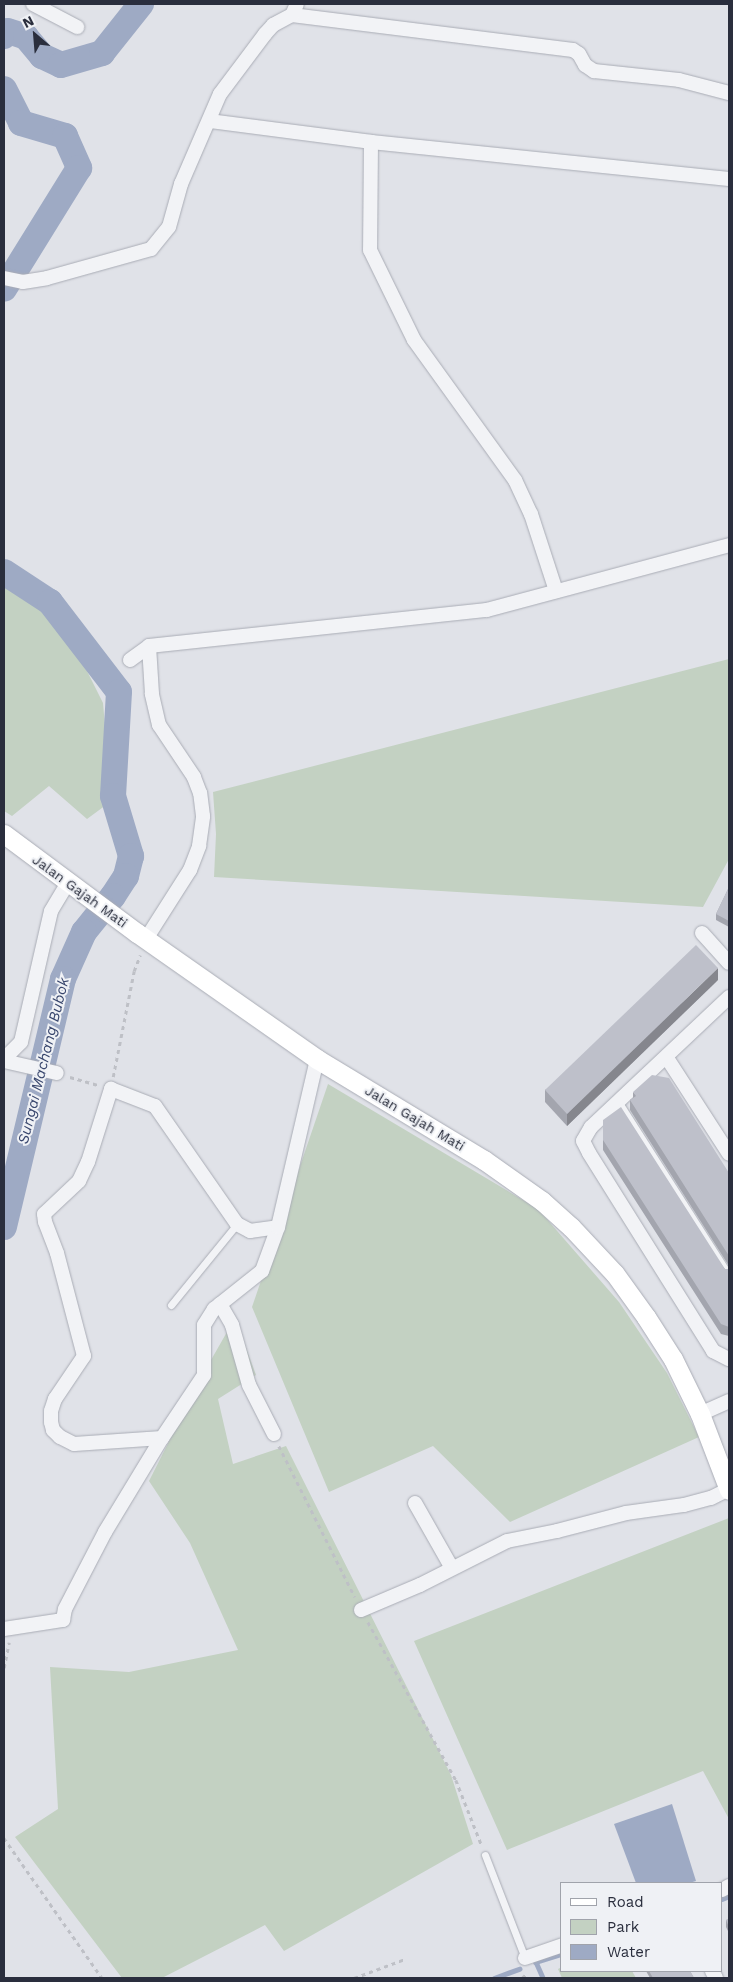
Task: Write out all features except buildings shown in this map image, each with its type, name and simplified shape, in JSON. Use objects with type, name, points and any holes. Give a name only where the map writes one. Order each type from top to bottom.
[{"type":"main road","name":"Jalan Gajah Mati","points":[[4,834],[75,888],[316,1059],[484,1160],[542,1201],[571,1227],[615,1274],[673,1359],[700,1414],[729,1489]]},
{"type":"street","points":[[33,4],[77,27]]},
{"type":"street","points":[[4,278],[23,282],[47,278],[151,249],[170,227],[181,184],[220,94],[264,34],[294,9],[573,50],[579,54],[589,70],[679,80],[729,93]]},
{"type":"street","points":[[210,120],[372,142],[729,179]]},
{"type":"street","points":[[372,142],[370,250],[414,340],[514,480],[531,514],[556,591]]},
{"type":"street","points":[[130,660],[149,646],[487,610],[729,545]]},
{"type":"street","points":[[146,939],[190,870],[199,846],[203,816],[200,793],[194,778],[159,725],[152,694],[149,646]]},
{"type":"street","points":[[57,1074],[4,1060],[21,1042],[51,911],[75,888]]},
{"type":"street","points":[[702,933],[729,963]]},
{"type":"street","points":[[729,997],[667,1058],[591,1127],[583,1141],[588,1153],[713,1351],[729,1359]]},
{"type":"street","points":[[667,1058],[729,1154]]},
{"type":"street","points":[[8,1629],[63,1620],[65,1609],[105,1532],[162,1438],[204,1375],[204,1325],[214,1309],[262,1271],[278,1227],[316,1059]]},
{"type":"street","points":[[162,1438],[74,1444],[60,1437],[53,1430],[51,1422],[51,1411],[55,1399],[84,1356],[57,1253],[47,1231],[44,1214],[79,1182],[88,1162],[111,1089],[155,1106],[238,1224],[250,1231],[278,1227]]},
{"type":"street","points":[[220,1304],[232,1325],[249,1385],[274,1434]]},
{"type":"street","points":[[700,1414],[729,1401]]},
{"type":"street","points":[[361,1610],[420,1585],[506,1541],[557,1531],[626,1513],[684,1505],[711,1498],[729,1489]]},
{"type":"street","points":[[416,1503],[452,1568]]},
{"type":"street","points":[[525,1958],[560,1946]]},
{"type":"lane","points":[[618,1101],[729,1275]]},
{"type":"lane","points":[[171,1305],[238,1224]]},
{"type":"lane","points":[[485,1855],[525,1958]]},
{"type":"path","points":[[57,1074],[111,1089],[134,971],[146,939]]},
{"type":"path","points":[[274,1434],[361,1610],[456,1780],[485,1855]]},
{"type":"path","points":[[4,1668],[8,1629]]},
{"type":"path","points":[[4,1838],[102,1978]]},
{"type":"path","points":[[354,1978],[405,1959]]},
{"type":"green space","points":[[4,584],[47,613],[87,671],[103,703],[107,749],[106,805],[87,819],[49,786],[12,816],[4,811]]},
{"type":"green space","points":[[729,659],[729,859],[703,907],[214,877],[216,834],[213,792]]},
{"type":"green space","points":[[328,1084],[538,1209],[619,1302],[667,1373],[699,1437],[510,1522],[433,1446],[329,1492],[252,1307]]},
{"type":"green space","points":[[235,1318],[256,1375],[218,1399],[233,1464],[286,1446],[451,1775],[473,1844],[284,1951],[265,1925],[162,1978],[122,1978],[15,1837],[58,1809],[50,1667],[129,1672],[238,1650],[190,1543],[149,1481],[203,1374]]},
{"type":"green space","points":[[729,1518],[729,1819],[703,1771],[507,1850],[414,1641]]},
{"type":"green space","points":[[560,1968],[560,1972],[633,1972],[636,1978],[562,1978],[558,1969]]},
{"type":"water","points":[[672,1804],[696,1881],[636,1882],[614,1824]]},
{"type":"waterway","name":"Sungai Machang Bubok","points":[[4,36],[8,31],[26,37],[42,56],[61,65],[102,53],[141,4]]},
{"type":"waterway","name":"Sungai Machang Bubok","points":[[4,89],[21,123],[65,136],[79,168],[4,289]]},
{"type":"waterway","name":"Sungai Machang Bubok","points":[[4,572],[50,602],[119,692],[113,796],[131,856],[126,876],[113,896],[84,932],[63,979],[4,1227]]},
{"type":"waterway","points":[[723,1899],[729,1896]]},
{"type":"waterway","points":[[535,1962],[560,1955]]},
{"type":"waterway","points":[[536,1962],[543,1978]]},
{"type":"waterway","points":[[494,1978],[519,1969]]}]
